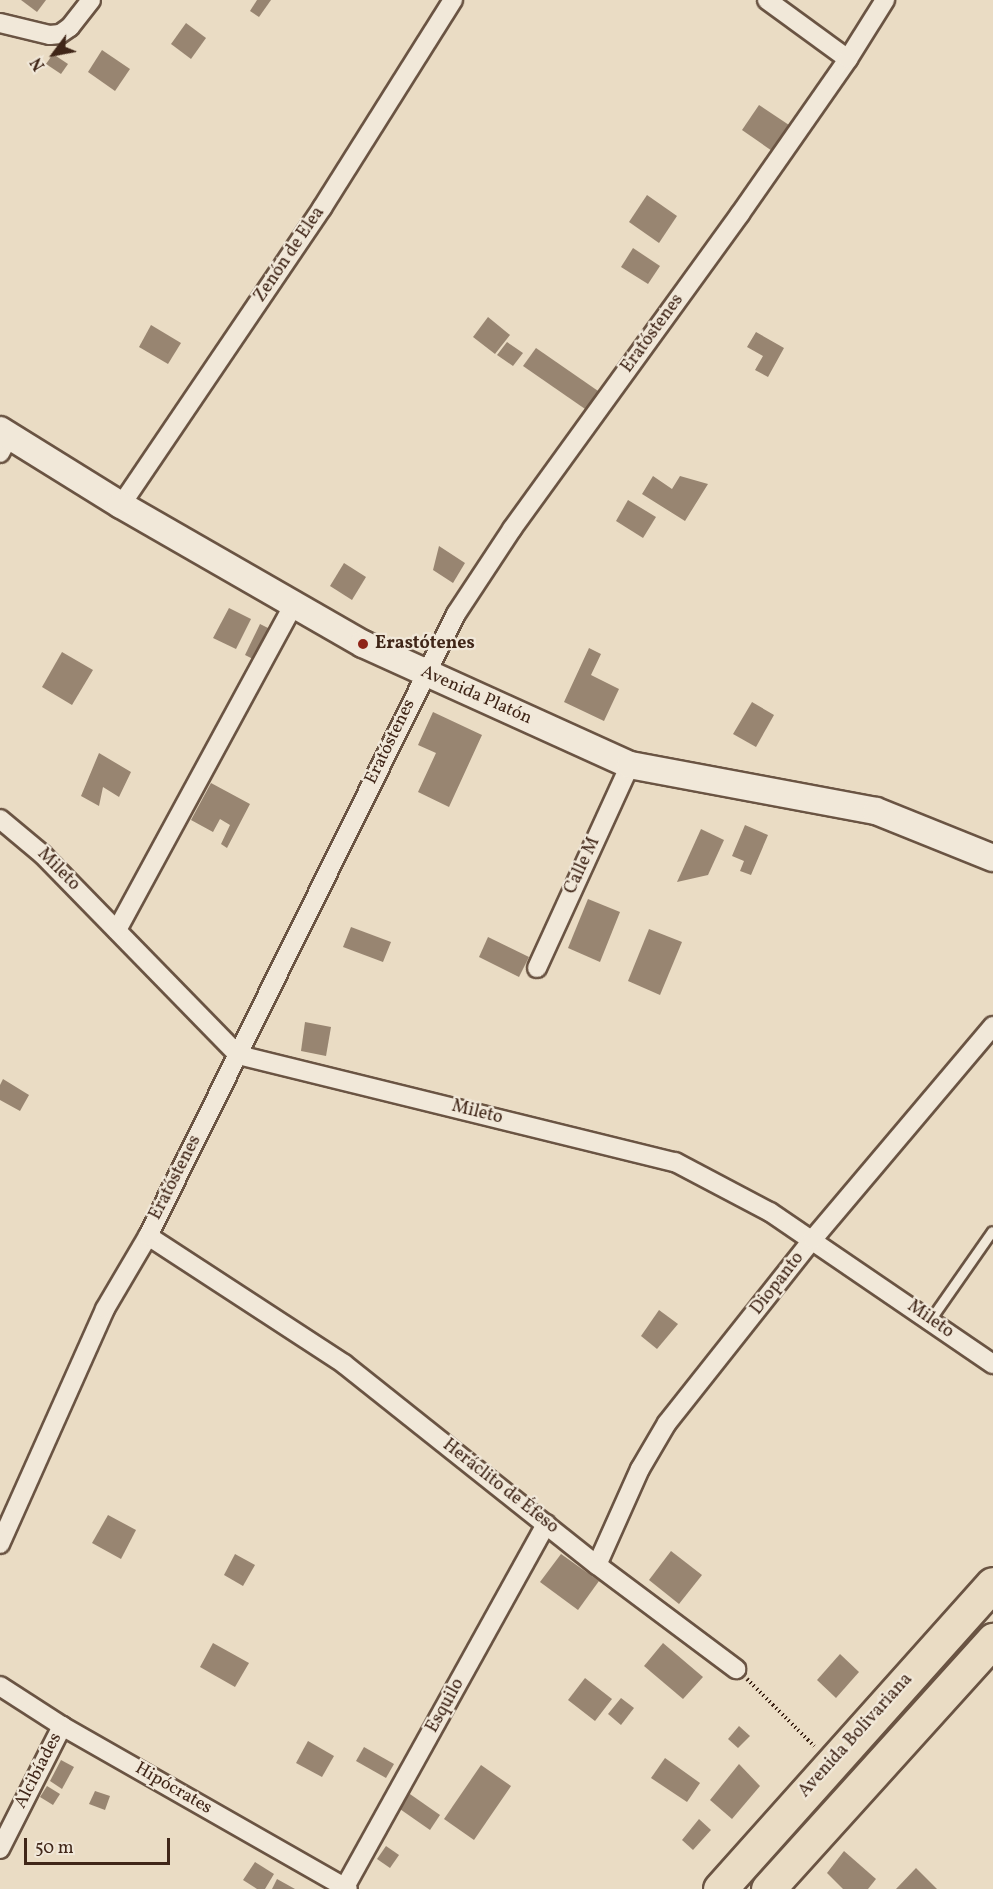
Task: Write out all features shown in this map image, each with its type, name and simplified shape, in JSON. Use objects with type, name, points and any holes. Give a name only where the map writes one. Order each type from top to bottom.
[{"type":"highway","name":"Avenida Bolivariana","points":[[720,1889],[993,1584]]},
{"type":"highway","name":"Avenida Bolivariana","points":[[768,1889],[993,1640]]},
{"type":"street","points":[[0,23],[50,35],[60,34],[70,27],[91,0]]},
{"type":"street","name":"Zenón de Elea","points":[[121,505],[322,208],[453,0]]},
{"type":"street","points":[[767,0],[848,59]]},
{"type":"street","name":"Eratóstenes","points":[[0,1544],[105,1309],[148,1236],[456,614],[512,528],[740,214],[848,59],[885,0]]},
{"type":"street","name":"Avenida Platón","points":[[3,439],[363,644],[630,765],[876,811],[993,858]]},
{"type":"street","points":[[117,930],[294,604]]},
{"type":"street","name":"Calle M","points":[[537,968],[630,765]]},
{"type":"street","name":"Mileto","points":[[0,819],[42,854],[238,1055],[675,1162],[770,1212],[813,1239],[993,1364]]},
{"type":"street","name":"Diopanto","points":[[597,1565],[640,1469],[667,1423],[813,1239],[993,1026]]},
{"type":"street","name":"Heráclito de Éfeso","points":[[148,1236],[344,1364],[597,1565],[736,1669]]},
{"type":"street","name":"Esquilo","points":[[347,1888],[546,1524]]},
{"type":"street","name":"Hipócrates","points":[[0,1686],[62,1726],[347,1888]]},
{"type":"street","name":"Alcibíades","points":[[0,1849],[62,1726]]},
{"type":"lane","points":[[930,1320],[992,1231]]},
{"type":"path","points":[[736,1669],[832,1763]]},
{"type":"building","points":[[21,0],[46,0],[37,12]]},
{"type":"building","points":[[257,0],[271,0],[259,17],[250,11]]},
{"type":"building","points":[[186,23],[206,38],[191,59],[171,44]]},
{"type":"building","points":[[102,50],[130,69],[115,91],[88,72]]},
{"type":"building","points":[[53,54],[68,64],[61,74],[46,64]]},
{"type":"building","points":[[759,105],[792,127],[775,153],[742,130]]},
{"type":"building","points":[[647,195],[677,216],[659,243],[629,222]]},
{"type":"building","points":[[633,248],[660,266],[648,284],[621,267]]},
{"type":"building","points":[[488,317],[510,335],[495,354],[473,337]]},
{"type":"building","points":[[151,325],[181,343],[168,364],[139,347]]},
{"type":"building","points":[[756,332],[784,348],[768,377],[755,370],[763,356],[747,347]]},
{"type":"building","points":[[507,342],[523,353],[513,366],[497,355]]},
{"type":"building","points":[[536,348],[601,393],[588,411],[523,366]]},
{"type":"building","points":[[653,476],[672,489],[680,476],[708,484],[685,521],[642,494]]},
{"type":"building","points":[[628,500],[656,517],[643,538],[616,521]]},
{"type":"building","points":[[439,546],[465,563],[453,583],[433,570]]},
{"type":"building","points":[[344,563],[366,577],[352,600],[330,586]]},
{"type":"building","points":[[229,608],[251,619],[236,649],[213,638]]},
{"type":"building","points":[[260,624],[272,630],[257,661],[245,655]]},
{"type":"building","points":[[589,648],[601,654],[591,675],[619,689],[604,721],[564,702]]},
{"type":"building","points":[[62,652],[93,670],[72,705],[42,687]]},
{"type":"building","points":[[752,702],[774,715],[756,747],[733,734]]},
{"type":"building","points":[[433,712],[482,735],[449,807],[418,792],[436,753],[418,745]]},
{"type":"building","points":[[99,753],[131,772],[119,797],[103,787],[99,806],[81,796]]},
{"type":"building","points":[[211,783],[250,804],[227,848],[221,844],[230,825],[220,819],[213,832],[191,820]]},
{"type":"building","points":[[745,825],[768,835],[751,875],[740,871],[744,861],[732,856]]},
{"type":"building","points":[[701,829],[724,840],[708,875],[677,882]]},
{"type":"building","points":[[588,899],[620,912],[600,962],[568,948]]},
{"type":"building","points":[[351,927],[391,942],[383,962],[343,947]]},
{"type":"building","points":[[649,929],[682,942],[660,995],[628,981]]},
{"type":"building","points":[[488,937],[529,957],[519,977],[479,957]]},
{"type":"building","points":[[305,1022],[331,1027],[326,1056],[301,1051]]},
{"type":"building","points":[[3,1079],[29,1095],[20,1111],[0,1100],[0,1085]]},
{"type":"building","points":[[659,1310],[678,1324],[657,1349],[641,1336]]},
{"type":"building","points":[[108,1515],[136,1530],[121,1559],[92,1543]]},
{"type":"building","points":[[671,1551],[702,1575],[679,1604],[649,1580]]},
{"type":"building","points":[[235,1554],[255,1565],[243,1586],[224,1575]]},
{"type":"building","points":[[561,1554],[599,1581],[578,1610],[540,1582]]},
{"type":"building","points":[[213,1643],[249,1663],[235,1687],[200,1667]]},
{"type":"building","points":[[663,1643],[703,1677],[683,1699],[644,1666]]},
{"type":"building","points":[[840,1654],[859,1672],[836,1698],[817,1680]]},
{"type":"building","points":[[585,1678],[612,1699],[595,1721],[568,1700]]},
{"type":"building","points":[[621,1698],[634,1708],[621,1725],[608,1714]]},
{"type":"building","points":[[739,1726],[750,1736],[738,1748],[728,1739]]},
{"type":"building","points":[[308,1741],[334,1756],[322,1777],[296,1763]]},
{"type":"building","points":[[364,1747],[394,1764],[386,1778],[356,1761]]},
{"type":"building","points":[[665,1758],[700,1783],[687,1802],[651,1778]]},
{"type":"building","points":[[61,1760],[74,1767],[62,1789],[50,1781]]},
{"type":"building","points":[[739,1764],[760,1786],[732,1819],[710,1800]]},
{"type":"building","points":[[481,1765],[511,1786],[474,1840],[444,1819]]},
{"type":"building","points":[[47,1786],[60,1794],[53,1805],[40,1797]]},
{"type":"building","points":[[95,1791],[110,1796],[105,1810],[89,1804]]},
{"type":"building","points":[[407,1792],[440,1815],[430,1830],[397,1807]]},
{"type":"building","points":[[699,1819],[711,1830],[693,1850],[682,1840]]},
{"type":"building","points":[[386,1846],[399,1855],[390,1868],[377,1859]]},
{"type":"building","points":[[844,1851],[876,1879],[868,1889],[843,1889],[827,1873]]},
{"type":"building","points":[[255,1862],[274,1874],[265,1889],[257,1889],[243,1880]]},
{"type":"building","points":[[916,1868],[937,1889],[896,1889]]},
{"type":"building","points":[[277,1879],[295,1889],[272,1889]]},
{"type":"place","name":"Erastótenes","points":[[363,644]]}]
